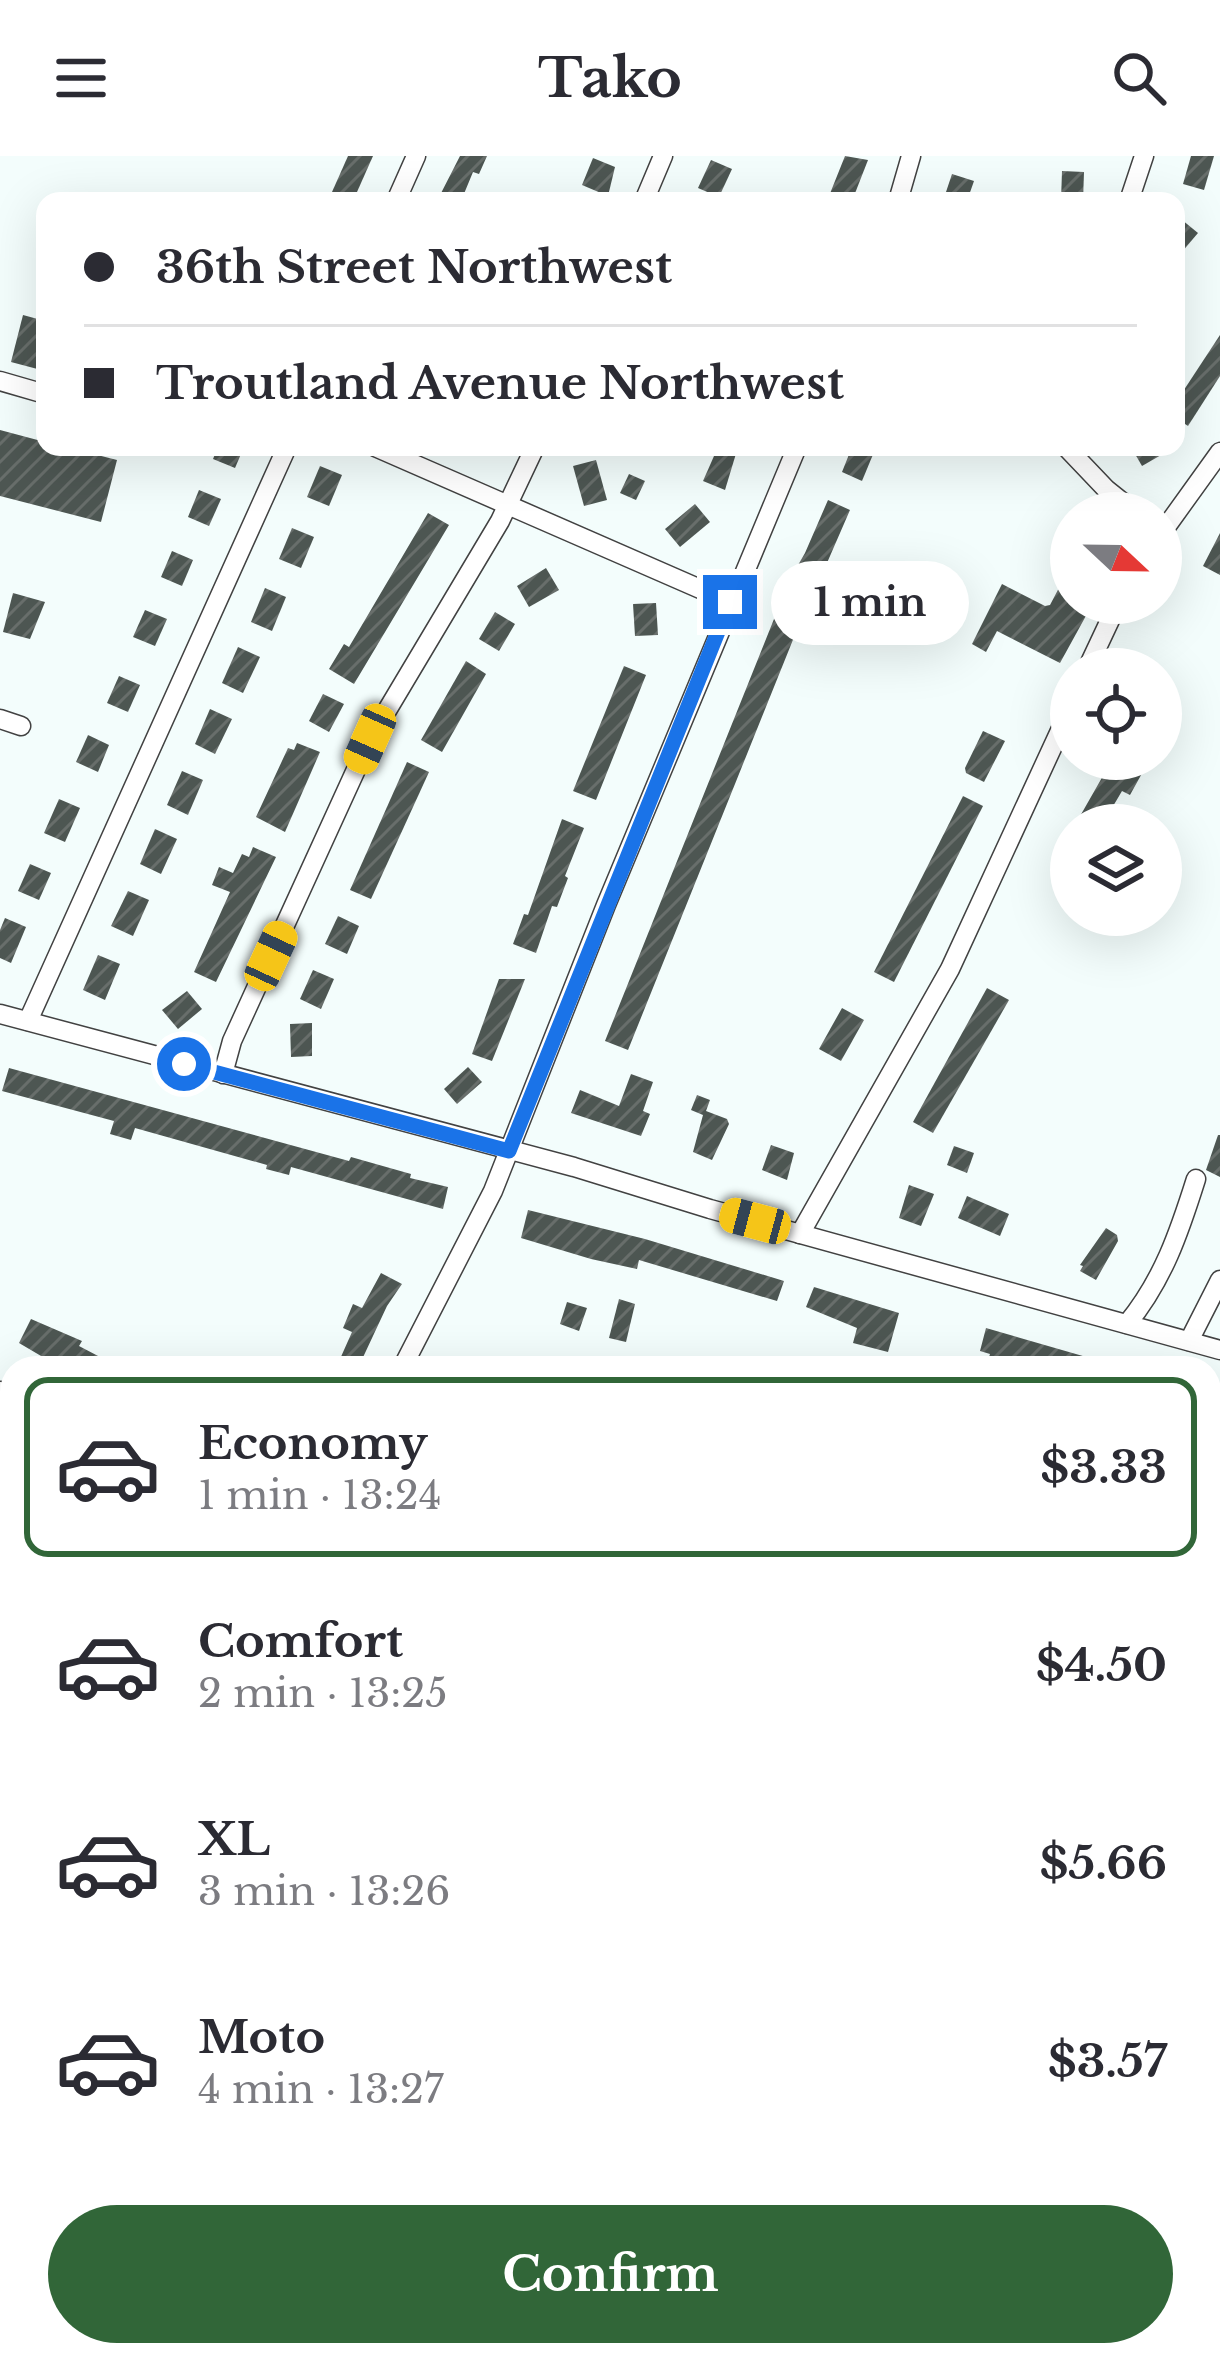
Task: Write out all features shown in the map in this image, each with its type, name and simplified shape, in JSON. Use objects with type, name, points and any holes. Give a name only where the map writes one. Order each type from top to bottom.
[{"type":"street","points":[[400,192],[416,156]]},
{"type":"street","points":[[648,192],[663,156]]},
{"type":"street","points":[[901,192],[911,156]]},
{"type":"street","points":[[1132,192],[1144,156]]},
{"type":"street","points":[[0,382],[36,392]]},
{"type":"street","points":[[1182,503],[1220,452]]},
{"type":"street","points":[[28,1021],[283,456]]},
{"type":"street","points":[[396,456],[730,602]]},
{"type":"street","points":[[223,1074],[232,1041],[370,739],[508,505],[531,456]]},
{"type":"street","points":[[408,1356],[509,1151],[792,456]]},
{"type":"street","points":[[1075,456],[1110,492]]},
{"type":"street","points":[[0,719],[21,726]]},
{"type":"street","points":[[800,1234],[950,969],[1050,752]]},
{"type":"street","points":[[0,1014],[1220,1350]]},
{"type":"street","points":[[1127,1324],[1157,1284],[1196,1179]]},
{"type":"street","points":[[1189,1341],[1220,1280]]},
{"type":"building","points":[[348,156],[373,156],[357,192],[332,192]]},
{"type":"building","points":[[460,156],[487,156],[465,192],[442,192]]},
{"type":"building","points":[[845,156],[868,160],[856,192],[831,192]]},
{"type":"building","points":[[1191,156],[1214,156],[1204,190],[1183,184]]},
{"type":"building","points":[[593,158],[615,167],[609,192],[582,185]]},
{"type":"building","points":[[711,160],[732,169],[721,192],[698,188]]},
{"type":"building","points":[[1062,171],[1084,172],[1083,192],[1061,192]]},
{"type":"building","points":[[952,174],[974,181],[970,192],[946,192]]},
{"type":"building","points":[[1185,222],[1198,233],[1185,248]]},
{"type":"building","points":[[23,315],[36,319],[36,369],[11,362]]},
{"type":"building","points":[[1220,335],[1220,376],[1188,426],[1185,388]]},
{"type":"building","points":[[0,430],[36,440],[36,456],[117,460],[101,522],[0,496]]},
{"type":"building","points":[[214,456],[240,456],[235,468]]},
{"type":"building","points":[[714,456],[735,456],[725,490],[703,481]]},
{"type":"building","points":[[848,456],[872,456],[862,481],[842,472]]},
{"type":"building","points":[[1136,456],[1159,456],[1142,466]]},
{"type":"building","points":[[596,460],[607,500],[584,506],[573,466]]},
{"type":"building","points":[[320,466],[342,475],[329,506],[307,497]]},
{"type":"building","points":[[629,474],[645,481],[636,500],[620,493]]},
{"type":"building","points":[[199,490],[221,499],[209,526],[188,517]]},
{"type":"building","points":[[828,500],[850,510],[820,579],[833,585],[827,597],[813,590],[628,1050],[605,1041],[790,579]]},
{"type":"building","points":[[695,504],[710,522],[680,547],[665,529]]},
{"type":"building","points":[[428,513],[449,525],[354,684],[329,669],[344,644],[349,647]]},
{"type":"building","points":[[292,528],[314,537],[301,568],[279,559]]},
{"type":"building","points":[[1220,533],[1220,575],[1203,566]]},
{"type":"building","points":[[172,551],[193,560],[182,586],[161,577]]},
{"type":"building","points":[[546,568],[559,590],[529,607],[517,586]]},
{"type":"building","points":[[1002,584],[1050,605],[1050,624],[1081,624],[1068,648],[1050,648],[1050,658],[997,631],[986,652],[972,644]]},
{"type":"building","points":[[265,588],[286,597],[272,631],[251,622]]},
{"type":"building","points":[[13,593],[45,602],[30,639],[3,632]]},
{"type":"building","points":[[656,603],[658,635],[635,636],[633,604]]},
{"type":"building","points":[[145,610],[167,619],[155,646],[133,637]]},
{"type":"building","points":[[495,612],[515,624],[499,651],[479,639]]},
{"type":"building","points":[[238,647],[260,657],[243,693],[222,683]]},
{"type":"building","points":[[466,661],[486,674],[442,752],[421,740]]},
{"type":"building","points":[[624,666],[646,675],[596,800],[573,791]]},
{"type":"building","points":[[119,676],[140,685],[128,712],[107,703]]},
{"type":"building","points":[[323,694],[344,704],[329,732],[309,721]]},
{"type":"building","points":[[210,709],[232,719],[215,754],[195,744]]},
{"type":"building","points":[[983,731],[1005,741],[984,782],[965,768]]},
{"type":"building","points":[[88,735],[109,745],[98,772],[76,762]]},
{"type":"building","points":[[297,743],[320,752],[285,832],[256,817],[288,748],[294,750]]},
{"type":"building","points":[[407,762],[429,772],[371,899],[350,890]]},
{"type":"building","points":[[182,771],[203,780],[188,815],[167,805]]},
{"type":"building","points":[[1101,780],[1138,780],[1130,795],[1122,791],[1114,804],[1087,804]]},
{"type":"building","points":[[963,796],[983,806],[894,982],[874,972]]},
{"type":"building","points":[[59,799],[80,808],[65,842],[44,833]]},
{"type":"building","points":[[562,819],[584,828],[536,953],[513,944]]},
{"type":"building","points":[[155,829],[177,839],[161,874],[140,864]]},
{"type":"building","points":[[253,847],[276,857],[216,982],[194,972],[230,892],[212,885],[219,867],[233,873],[242,854],[249,857]]},
{"type":"building","points":[[30,864],[51,873],[39,900],[18,891]]},
{"type":"building","points":[[128,891],[149,900],[133,936],[111,926]]},
{"type":"building","points":[[338,916],[359,926],[347,954],[325,944]]},
{"type":"building","points":[[5,918],[26,927],[11,963],[0,958]]},
{"type":"building","points":[[98,955],[120,964],[105,1000],[83,990]]},
{"type":"building","points":[[313,970],[334,979],[321,1009],[300,999]]},
{"type":"building","points":[[499,979],[525,979],[492,1061],[472,1054]]},
{"type":"building","points":[[987,988],[1009,1000],[933,1133],[913,1122]]},
{"type":"building","points":[[187,991],[202,1009],[178,1029],[162,1010]]},
{"type":"building","points":[[842,1008],[864,1020],[841,1061],[819,1049]]},
{"type":"building","points":[[312,1023],[312,1056],[291,1057],[290,1024]]},
{"type":"building","points":[[468,1067],[482,1082],[457,1104],[444,1089]]},
{"type":"building","points":[[9,1068],[411,1174],[410,1178],[448,1187],[443,1209],[291,1167],[289,1175],[266,1169],[267,1165],[135,1128],[131,1140],[110,1134],[114,1121],[2,1091]]},
{"type":"building","points":[[631,1074],[653,1082],[643,1111],[650,1114],[641,1136],[571,1113],[580,1090],[619,1106]]},
{"type":"building","points":[[697,1095],[710,1100],[706,1111],[729,1124],[712,1160],[693,1152],[703,1115],[691,1110]]},
{"type":"building","points":[[1220,1135],[1220,1177],[1206,1170]]},
{"type":"building","points":[[771,1145],[794,1153],[787,1180],[762,1170]]},
{"type":"building","points":[[954,1146],[974,1153],[967,1173],[947,1165]]},
{"type":"building","points":[[909,1185],[934,1194],[921,1226],[899,1218]]},
{"type":"building","points":[[967,1196],[1009,1214],[1000,1236],[958,1218]]},
{"type":"building","points":[[528,1210],[784,1281],[777,1301],[639,1260],[637,1269],[591,1259],[521,1238]]},
{"type":"building","points":[[1106,1228],[1118,1241],[1096,1280],[1080,1271],[1080,1265]]},
{"type":"building","points":[[381,1273],[402,1284],[364,1356],[341,1356],[352,1332],[343,1328],[353,1304],[362,1308]]},
{"type":"building","points":[[814,1287],[899,1313],[888,1352],[853,1343],[857,1328],[806,1307]]},
{"type":"building","points":[[619,1299],[635,1304],[626,1342],[609,1338]]},
{"type":"building","points":[[567,1302],[587,1308],[579,1331],[560,1324]]},
{"type":"building","points":[[31,1319],[82,1341],[79,1346],[98,1356],[41,1356],[19,1343]]},
{"type":"building","points":[[986,1328],[1083,1356],[989,1356],[980,1351]]},
{"type":"route","points":[[184,1064],[509,1151],[730,602]]}]
